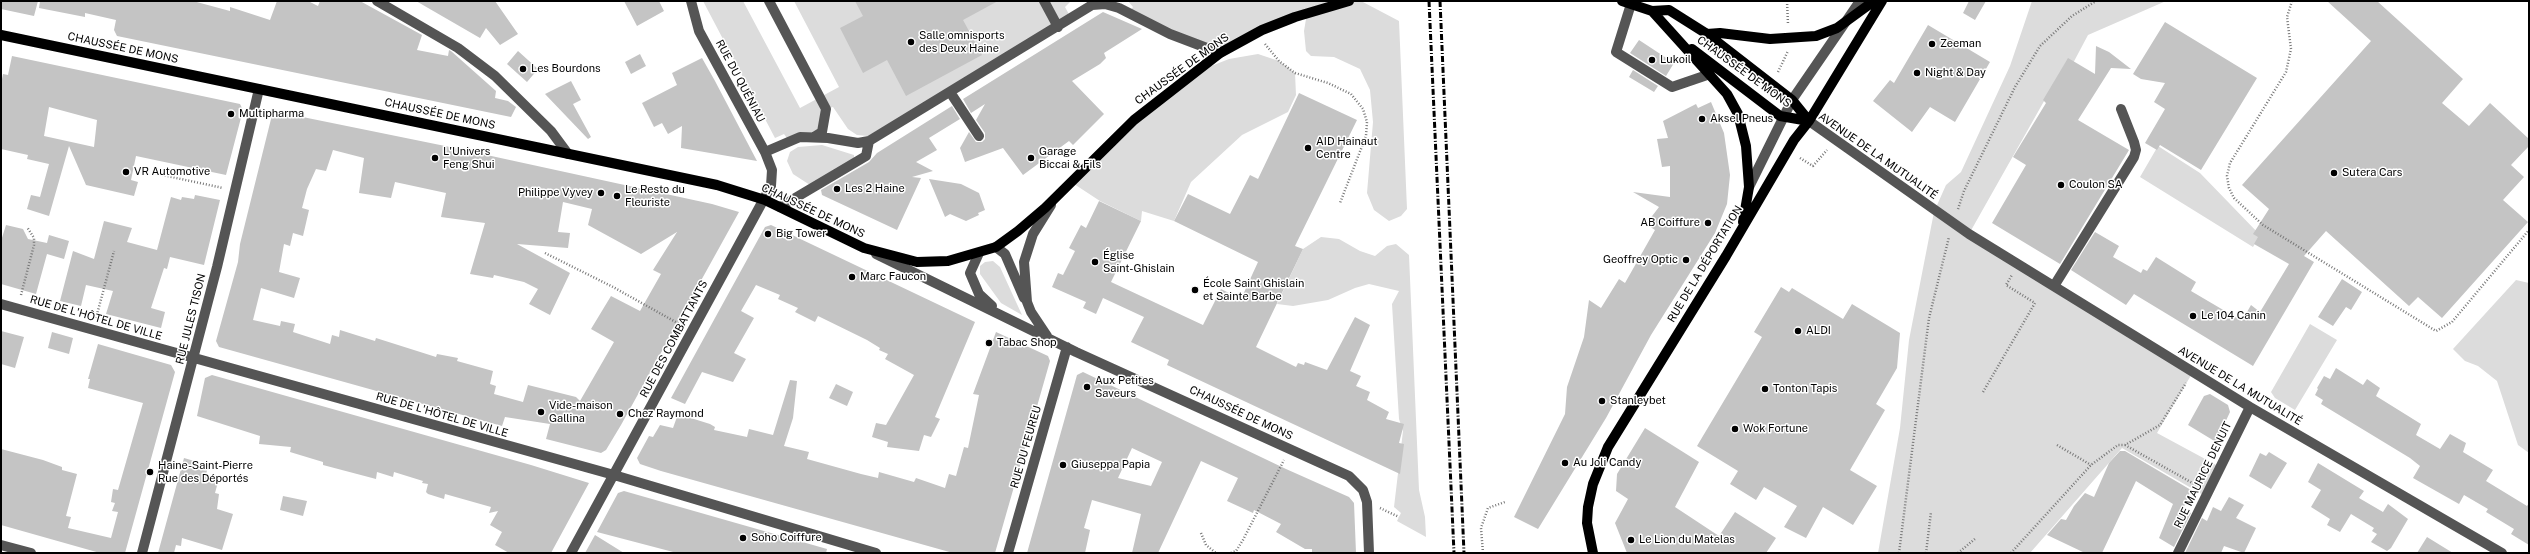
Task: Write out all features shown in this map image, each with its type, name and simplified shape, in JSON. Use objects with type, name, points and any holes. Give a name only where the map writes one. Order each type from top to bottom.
[{"type":"main road","name":"CHAUSSÉE DE MONS","points":[[1,35],[709,184],[765,200],[864,248],[917,262],[948,261],[996,247],[1018,231],[1055,198],[1134,120],[1220,53],[1262,30],[1295,16],[1349,1]]},
{"type":"main road","name":"CHAUSSÉE DE MONS","points":[[1708,34],[1720,33],[1792,39],[1816,36],[1837,28],[1874,1]]},
{"type":"main road","name":"RUE DE LA DÉPORTATION","points":[[1593,553],[1587,523],[1588,506],[1593,484],[1608,447],[1794,140],[1809,121],[1882,1]]},
{"type":"main road","name":"CHAUSSÉE DE MONS","points":[[1626,3],[1652,11],[1669,10],[1708,34],[1792,100],[1809,121]]},
{"type":"main road","name":"CHAUSSÉE DE MONS","points":[[1652,11],[1727,94],[1738,114],[1746,146],[1748,187],[1742,228]]},
{"type":"main road","name":"CHAUSSÉE DE MONS","points":[[1677,39],[1783,118],[1809,121]]},
{"type":"street","points":[[377,1],[458,48],[495,76],[551,131],[568,154]]},
{"type":"street","name":"RUE DU QUÉNIAU","points":[[691,1],[699,31],[765,152],[772,170]]},
{"type":"street","points":[[769,1],[826,109],[822,132],[814,137]]},
{"type":"street","points":[[1044,1],[1058,27]]},
{"type":"street","points":[[1748,187],[1792,100],[1819,57],[1860,1]]},
{"type":"street","points":[[1626,3],[1616,52],[1672,87],[1710,74]]},
{"type":"street","points":[[765,152],[800,137],[814,137],[858,143],[869,141],[1092,5],[1106,4],[1129,12],[1170,34],[1220,53]]},
{"type":"street","name":"RUE JULES TISON","points":[[142,553],[194,358],[258,89]]},
{"type":"street","points":[[950,92],[979,136]]},
{"type":"street","points":[[2054,286],[2134,157],[2136,150],[2134,142],[2120,110]]},
{"type":"street","name":"AVENUE DE LA MUTUALITÉ","points":[[1809,121],[1934,210],[2018,265],[2250,407],[2502,553]]},
{"type":"street","points":[[780,207],[866,156],[869,141]]},
{"type":"street","name":"RUE DES COMBATTANTS","points":[[571,553],[765,200],[771,186],[772,170]]},
{"type":"street","name":"CHAUSSÉE DE MONS","points":[[1031,312],[1025,287],[1024,262],[1033,234],[1055,198]]},
{"type":"street","name":"CHAUSSÉE DE MONS","points":[[996,247],[1005,254],[1031,312],[1047,336]]},
{"type":"street","name":"CHAUSSÉE DE MONS","points":[[864,248],[1067,347],[1349,476],[1363,490],[1367,502],[1369,553]]},
{"type":"street","points":[[979,253],[970,273],[973,283],[979,294],[999,313]]},
{"type":"street","name":"RUE DE L'HÔTEL DE VILLE","points":[[1,304],[614,475],[872,552]]},
{"type":"street","name":"RUE DU FEUREU","points":[[1008,553],[1067,347]]},
{"type":"street","name":"RUE MAURICE DENUIT","points":[[2178,553],[2250,407]]},
{"type":"street","points":[[1,545],[31,553]]},
{"type":"path","points":[[1957,212],[1964,191],[2015,87],[2040,46],[2072,16],[2096,1]]},
{"type":"path","points":[[2292,1],[2287,16],[2291,49],[2286,72],[2230,162],[2228,176],[2229,188],[2234,198],[2263,225],[2436,331],[2452,322],[2529,230]]},
{"type":"path","points":[[1262,30],[1263,42],[1279,61],[1295,73],[1328,83],[1351,94],[1363,109],[1367,122],[1366,136],[1340,203]]},
{"type":"path","points":[[153,173],[235,190]]},
{"type":"path","points":[[17,308],[34,245],[34,238],[27,227]]},
{"type":"path","points":[[1899,553],[1929,318],[1950,234]]},
{"type":"path","points":[[93,329],[114,251]]},
{"type":"path","points":[[545,253],[613,287],[692,332]]},
{"type":"path","points":[[1983,392],[2035,303],[2006,285],[2018,265]]},
{"type":"path","points":[[2125,445],[2160,425],[2193,372]]},
{"type":"path","points":[[2057,445],[2091,465]]},
{"type":"path","points":[[2011,553],[2091,465],[2118,445],[2125,445],[2208,491]]},
{"type":"path","points":[[1231,553],[1236,551],[1243,540],[1290,449]]},
{"type":"path","points":[[1483,553],[1481,528],[1488,508],[1505,502]]},
{"type":"path","points":[[1383,510],[1399,517]]},
{"type":"path","points":[[1926,553],[1931,512]]},
{"type":"path","points":[[1201,533],[1206,546],[1216,553]]},
{"type":"path","points":[[1958,553],[1976,538]]},
{"type":"shaded area","points":[[703,1],[743,1],[800,108],[839,87],[794,1],[1071,1],[1065,7],[1071,18],[868,136],[857,135],[848,129],[833,107],[826,109],[822,132],[789,141],[784,134],[775,138]]},
{"type":"shaded area","points":[[1128,1],[1361,1],[1399,21],[1407,209],[1401,216],[1389,221],[1374,210],[1367,193],[1373,122],[1370,90],[1360,69],[1334,57],[1311,56],[1306,51],[1304,31],[1307,13],[1220,53],[1129,12],[1133,7]]},
{"type":"shaded area","points":[[2032,1],[2166,1],[2088,35],[2071,67],[2065,64],[1969,234],[2193,372],[2157,433],[2220,467],[2205,496],[2122,448],[2030,553],[1878,553],[1900,428],[1909,340],[1934,212],[1946,185],[1961,172],[2010,66]]},
{"type":"shaded area","points":[[1258,54],[1279,61],[1295,73],[1296,95],[1288,112],[1242,135],[1191,182],[1174,221],[1142,211],[1141,221],[1100,201],[1071,182],[1191,74],[1229,59]]},
{"type":"shaded area","points":[[822,145],[854,155],[854,160],[810,185],[793,174],[787,161],[790,152],[798,147]]},
{"type":"shaded area","points":[[2158,146],[2200,173],[2260,235],[2253,247],[2140,177]]},
{"type":"shaded area","points":[[1321,237],[1339,239],[1360,251],[1375,256],[1387,246],[1396,244],[1409,255],[1419,490],[1425,517],[1426,537],[1397,521],[1401,513],[1394,507],[1403,431],[1399,419],[1392,304],[1399,291],[1369,284],[1355,288],[1328,300],[1293,306],[1277,304],[1303,249]]},
{"type":"shaded area","points":[[993,261],[1000,267],[1022,315],[1001,303],[980,274],[980,266],[985,262]]},
{"type":"shaded area","points":[[2516,280],[2529,283],[2529,453],[2518,445],[2497,381],[2478,366],[2465,361],[2453,349]]},
{"type":"shaded area","points":[[2310,324],[2337,340],[2295,410],[2275,398],[2271,392]]},
{"type":"building","points":[[1,1],[38,1],[34,16],[1,9]]},
{"type":"building","points":[[40,1],[193,1],[230,11],[230,7],[270,20],[277,1],[308,1],[318,6],[320,1],[360,1],[422,35],[417,50],[448,56],[449,50],[451,51],[496,91],[495,98],[508,101],[516,107],[511,117],[117,36],[114,30],[116,20],[85,13],[85,17],[39,8]]},
{"type":"building","points":[[416,1],[495,1],[518,34],[500,45],[486,28],[480,38]]},
{"type":"building","points":[[624,1],[659,1],[664,11],[637,26]]},
{"type":"building","name":"Salle omnisports des Deux Haine","points":[[855,1],[998,1],[963,20],[982,55],[906,96],[887,60],[863,73],[840,28],[863,16]]},
{"type":"building","points":[[1969,1],[1986,1],[1975,20],[1963,13]]},
{"type":"building","points":[[2327,1],[2377,1],[2463,79],[2442,103],[2469,126],[2490,103],[2529,139],[2529,146],[2511,165],[2524,177],[2503,200],[2528,222],[2442,318],[2418,297],[2409,306],[2326,231],[2304,256],[2314,262],[2253,366],[2134,294],[2126,305],[2071,270],[2095,232],[2119,246],[2113,257],[2141,273],[2143,269],[2147,271],[2156,257],[2196,282],[2191,291],[2242,321],[2251,305],[2260,312],[2289,264],[2254,244],[2258,237],[2253,234],[2269,209],[2242,185],[2371,41]]},
{"type":"building","points":[[1103,12],[1142,29],[1104,53],[1106,58],[1100,64],[1072,81],[1104,114],[1073,145],[1069,141],[1023,175],[1003,148],[965,162],[960,148],[969,132],[976,142],[982,142],[985,139],[985,133],[976,120],[985,104],[971,113],[963,99]]},
{"type":"building","points":[[2165,22],[2257,78],[2201,170],[2160,145],[2157,150],[2145,143],[2165,109],[2154,102],[2165,83],[2141,79],[2133,74]]},
{"type":"building","points":[[1928,25],[1990,62],[1955,122],[1930,107],[1912,132],[1873,101],[1890,80],[1894,83]]},
{"type":"building","points":[[1639,40],[1674,63],[1666,76],[1630,53]]},
{"type":"building","name":"Coulon SA","points":[[2096,46],[2109,52],[2131,69],[2111,68],[2078,120],[2129,150],[2060,264],[1992,223],[2026,165],[2013,157],[2046,103],[2043,100],[2068,58],[2095,74]]},
{"type":"building","points":[[518,51],[538,69],[527,82],[507,64]]},
{"type":"building","points":[[640,54],[646,66],[631,74],[625,62]]},
{"type":"building","points":[[12,56],[240,104],[243,110],[226,175],[136,156],[131,180],[138,182],[134,196],[86,185],[69,146],[49,216],[27,209],[31,195],[40,197],[49,164],[27,159],[28,155],[1,149],[1,84],[3,74],[8,75]],"holes":[[[49,107],[97,120],[94,147],[44,136]]]},
{"type":"building","points":[[702,58],[757,161],[681,148],[682,126],[668,134],[662,123],[654,127],[642,103],[677,85],[672,73]]},
{"type":"building","points":[[1633,70],[1658,86],[1654,92],[1629,77]]},
{"type":"building","points":[[571,81],[581,100],[573,104],[591,137],[588,139],[545,94]]},
{"type":"building","points":[[1299,93],[1357,120],[1295,246],[1303,249],[1256,347],[1296,367],[1298,363],[1304,365],[1305,362],[1327,370],[1355,317],[1370,325],[1350,371],[1361,376],[1356,386],[1370,392],[1367,400],[1389,412],[1386,419],[1404,424],[1399,443],[1404,444],[1400,474],[1167,365],[1169,360],[1131,342],[1144,317],[1103,298],[1096,314],[1083,308],[1086,302],[1052,287],[1058,273],[1063,275],[1075,251],[1069,248],[1081,225],[1086,228],[1099,201],[1141,221],[1111,282],[1203,325],[1221,289],[1241,299],[1258,262],[1174,221],[1188,194],[1230,214],[1250,175],[1258,179]]},
{"type":"building","points":[[1711,102],[1724,133],[1730,175],[1727,204],[1715,233],[1651,335],[1606,418],[1538,529],[1514,517],[1565,414],[1567,387],[1584,337],[1589,300],[1601,308],[1619,279],[1625,283],[1655,230],[1646,224],[1659,207],[1633,192],[1670,197],[1670,166],[1662,167],[1657,139],[1668,138],[1663,121],[1696,104],[1698,108]]},
{"type":"building","points":[[952,106],[960,119],[929,138],[937,150],[916,162],[933,171],[912,177],[921,178],[897,230],[822,195],[821,190],[869,162],[877,153]]},
{"type":"building","points":[[278,112],[450,147],[712,204],[739,212],[621,425],[606,450],[601,453],[546,439],[550,424],[505,417],[502,426],[219,347],[216,341],[238,262],[240,244],[272,115]],"holes":[[[333,150],[364,158],[359,193],[391,198],[395,182],[446,193],[441,217],[485,223],[470,274],[493,278],[494,275],[524,282],[538,289],[529,304],[550,315],[570,273],[517,244],[568,248],[570,233],[558,232],[563,202],[592,209],[588,225],[641,254],[677,232],[653,270],[661,274],[640,311],[611,296],[591,329],[614,342],[580,401],[576,397],[528,385],[523,402],[494,394],[496,386],[490,384],[493,371],[457,361],[458,358],[437,354],[436,357],[376,338],[375,341],[340,330],[339,337],[332,335],[330,344],[293,332],[295,324],[281,321],[280,326],[253,320],[261,288],[294,298],[300,278],[279,272],[284,244],[290,246],[293,233],[303,236],[309,210],[302,208],[307,189],[316,169],[326,171]]]},
{"type":"building","points":[[929,179],[961,184],[979,193],[985,210],[978,213],[979,215],[966,221],[950,214],[945,217]]},
{"type":"building","points":[[195,195],[220,200],[204,265],[170,257],[167,269],[164,268],[151,308],[165,312],[161,328],[106,314],[113,291],[86,285],[81,306],[60,301],[73,251],[94,259],[104,221],[132,228],[127,242],[157,250],[171,197],[181,200],[182,197],[194,199]]},
{"type":"building","points":[[6,225],[23,229],[28,239],[47,243],[49,235],[69,241],[64,259],[47,254],[36,294],[1,284],[1,241]]},
{"type":"building","points":[[771,225],[975,322],[935,417],[940,419],[931,437],[924,435],[919,451],[887,447],[888,442],[872,437],[876,423],[886,425],[914,375],[885,359],[888,354],[879,350],[880,348],[867,340],[818,316],[815,322],[795,312],[798,308],[778,299],[780,295],[756,285],[741,311],[754,318],[734,353],[746,359],[733,382],[702,372],[685,404],[671,398],[765,227]]},
{"type":"building","points":[[2342,279],[2362,292],[2351,310],[2346,307],[2333,326],[2318,317]]},
{"type":"building","points":[[1781,287],[1789,292],[1792,288],[1843,319],[1852,304],[1900,333],[1897,368],[1876,404],[1885,410],[1850,470],[1877,486],[1853,525],[1823,507],[1806,538],[1784,527],[1797,506],[1764,487],[1756,500],[1730,484],[1738,471],[1697,446],[1762,337],[1754,332]]},
{"type":"building","points":[[1,331],[24,337],[15,368],[1,364]]},
{"type":"building","points":[[52,332],[73,338],[69,354],[48,348]]},
{"type":"building","points":[[996,332],[1048,356],[1050,361],[995,553],[953,553],[661,471],[640,464],[637,458],[649,436],[653,437],[660,425],[673,428],[678,414],[710,424],[715,427],[714,430],[747,437],[749,429],[773,435],[790,380],[797,381],[793,418],[784,446],[809,452],[807,459],[861,474],[878,478],[879,472],[914,482],[916,478],[945,488],[949,474],[956,476],[964,447],[968,448],[979,395],[973,394]]},
{"type":"building","points":[[98,344],[171,365],[175,372],[125,553],[100,553],[1,525],[1,449],[43,460],[62,467],[62,470],[77,474],[66,516],[71,517],[68,528],[111,538],[118,512],[112,511],[115,503],[111,502],[113,489],[118,490],[143,403],[88,388],[90,379],[88,379]]},
{"type":"building","points":[[2336,368],[2363,385],[2367,379],[2380,388],[2376,396],[2421,424],[2416,435],[2440,449],[2450,434],[2466,443],[2463,452],[2493,470],[2486,481],[2527,506],[2529,503],[2529,545],[2511,534],[2514,529],[2486,512],[2488,509],[2464,495],[2459,504],[2413,478],[2420,466],[2410,458],[2321,404],[2323,400],[2315,395],[2318,389],[2317,388],[2324,376],[2330,379]]},
{"type":"building","points":[[1083,372],[1286,469],[1349,497],[1354,503],[1356,553],[1312,553],[1312,549],[1305,549],[1276,532],[1281,524],[1254,510],[1253,513],[1227,501],[1238,478],[1201,461],[1158,553],[1132,553],[1141,514],[1092,500],[1084,528],[1090,530],[1085,553],[1027,553],[1077,375]],"holes":[[[1132,448],[1162,462],[1151,486],[1118,478]]]},
{"type":"building","points":[[212,375],[531,465],[589,483],[551,553],[509,553],[495,545],[502,532],[490,525],[498,511],[489,513],[491,507],[445,494],[444,499],[428,494],[426,492],[428,484],[394,472],[393,477],[377,472],[376,479],[323,465],[323,462],[290,452],[291,447],[259,444],[260,436],[197,416],[205,378]]},
{"type":"building","points":[[836,384],[853,392],[847,406],[829,398]]},
{"type":"building","points":[[2210,394],[2228,405],[2230,412],[2216,442],[2188,425],[2204,396]]},
{"type":"building","points":[[1645,428],[1699,462],[1675,507],[1719,536],[1735,512],[1776,538],[1766,553],[1627,553],[1615,523],[1628,499],[1616,491],[1617,474]]},
{"type":"building","points":[[2120,451],[2125,451],[2191,490],[2183,509],[2191,513],[2174,547],[2159,538],[2173,504],[2136,481],[2102,553],[2085,553],[2047,535],[2061,519],[2066,520],[2074,506],[2085,493],[2094,497],[2109,463]]},
{"type":"building","points":[[2269,452],[2287,463],[2271,489],[2249,476],[2260,453],[2266,456]]},
{"type":"building","points":[[184,458],[208,465],[206,475],[213,477],[212,481],[218,482],[215,493],[219,494],[217,509],[233,514],[222,550],[182,538],[181,546],[176,545],[174,553],[158,553]]},
{"type":"building","points":[[2318,463],[2364,491],[2359,498],[2383,512],[2388,504],[2408,519],[2391,548],[2387,551],[2371,542],[2377,534],[2372,531],[2374,528],[2351,514],[2340,532],[2327,525],[2330,519],[2311,507],[2321,490],[2308,482]]},
{"type":"building","points":[[624,491],[827,549],[826,553],[677,553],[597,532],[618,493]]},
{"type":"building","points":[[283,496],[307,501],[303,516],[280,510]]},
{"type":"building","points":[[2229,497],[2244,505],[2236,518],[2256,528],[2244,553],[2224,546],[2221,553],[2185,553],[2202,518],[2207,521],[2213,507],[2221,511]]},
{"type":"building","points":[[595,535],[624,553],[585,553]]},
{"type":"building","points":[[2427,537],[2453,553],[2417,553]]},
{"type":"railway","points":[[1429,1],[1454,553]]},
{"type":"railway","points":[[1440,1],[1464,553]]},
{"type":"place","name":"Salle omnisports des Deux Haine","points":[[911,42]]},
{"type":"place","name":"Zeeman","points":[[1932,44]]},
{"type":"place","name":"Lukoil","points":[[1652,60]]},
{"type":"place","name":"Les Bourdons","points":[[523,69]]},
{"type":"place","name":"Night & Day","points":[[1917,73]]},
{"type":"place","name":"Multipharma","points":[[231,114]]},
{"type":"place","name":"Aksel Pneus","points":[[1702,119]]},
{"type":"place","name":"AID Hainaut Centre","points":[[1308,148]]},
{"type":"place","name":"L'Univers Feng Shui","points":[[435,158]]},
{"type":"place","name":"Garage Biccai & Fils","points":[[1031,158]]},
{"type":"place","name":"VR Automotive","points":[[126,172]]},
{"type":"place","name":"Sutera Cars","points":[[2334,173]]},
{"type":"place","name":"Coulon SA","points":[[2061,185]]},
{"type":"place","name":"Les 2 Haine","points":[[837,189]]},
{"type":"place","name":"Philippe Vyvey","points":[[601,193]]},
{"type":"place","name":"Le Resto du Fleuriste","points":[[617,196]]},
{"type":"place","name":"AB Coiffure","points":[[1708,223]]},
{"type":"place","name":"Big Tower","points":[[768,234]]},
{"type":"place","name":"Geoffrey Optic","points":[[1686,260]]},
{"type":"place","name":"Église Saint-Ghislain","points":[[1095,262]]},
{"type":"place","name":"Marc Faucon","points":[[852,277]]},
{"type":"place","name":"École Saint Ghislain et Sainte Barbe","points":[[1195,290]]},
{"type":"place","name":"Le 104 Canin","points":[[2193,316]]},
{"type":"place","name":"ALDI","points":[[1798,331]]},
{"type":"place","name":"Tabac Shop","points":[[989,343]]},
{"type":"place","name":"Aux Petites Saveurs","points":[[1087,387]]},
{"type":"place","name":"Tonton Tapis","points":[[1765,389]]},
{"type":"place","name":"Stanleybet","points":[[1602,401]]},
{"type":"place","name":"Vide-maison Gallina","points":[[541,412]]},
{"type":"place","name":"Chez Raymond","points":[[620,414]]},
{"type":"place","name":"Wok Fortune","points":[[1735,429]]},
{"type":"place","name":"Au Joli Candy","points":[[1565,463]]},
{"type":"place","name":"Giuseppa Papia","points":[[1063,465]]},
{"type":"place","name":"Haine-Saint-Pierre Rue des Déportés","points":[[150,472]]},
{"type":"place","name":"Soho Coiffure","points":[[743,538]]},
{"type":"place","name":"Le Lion du Matelas","points":[[1631,540]]}]
